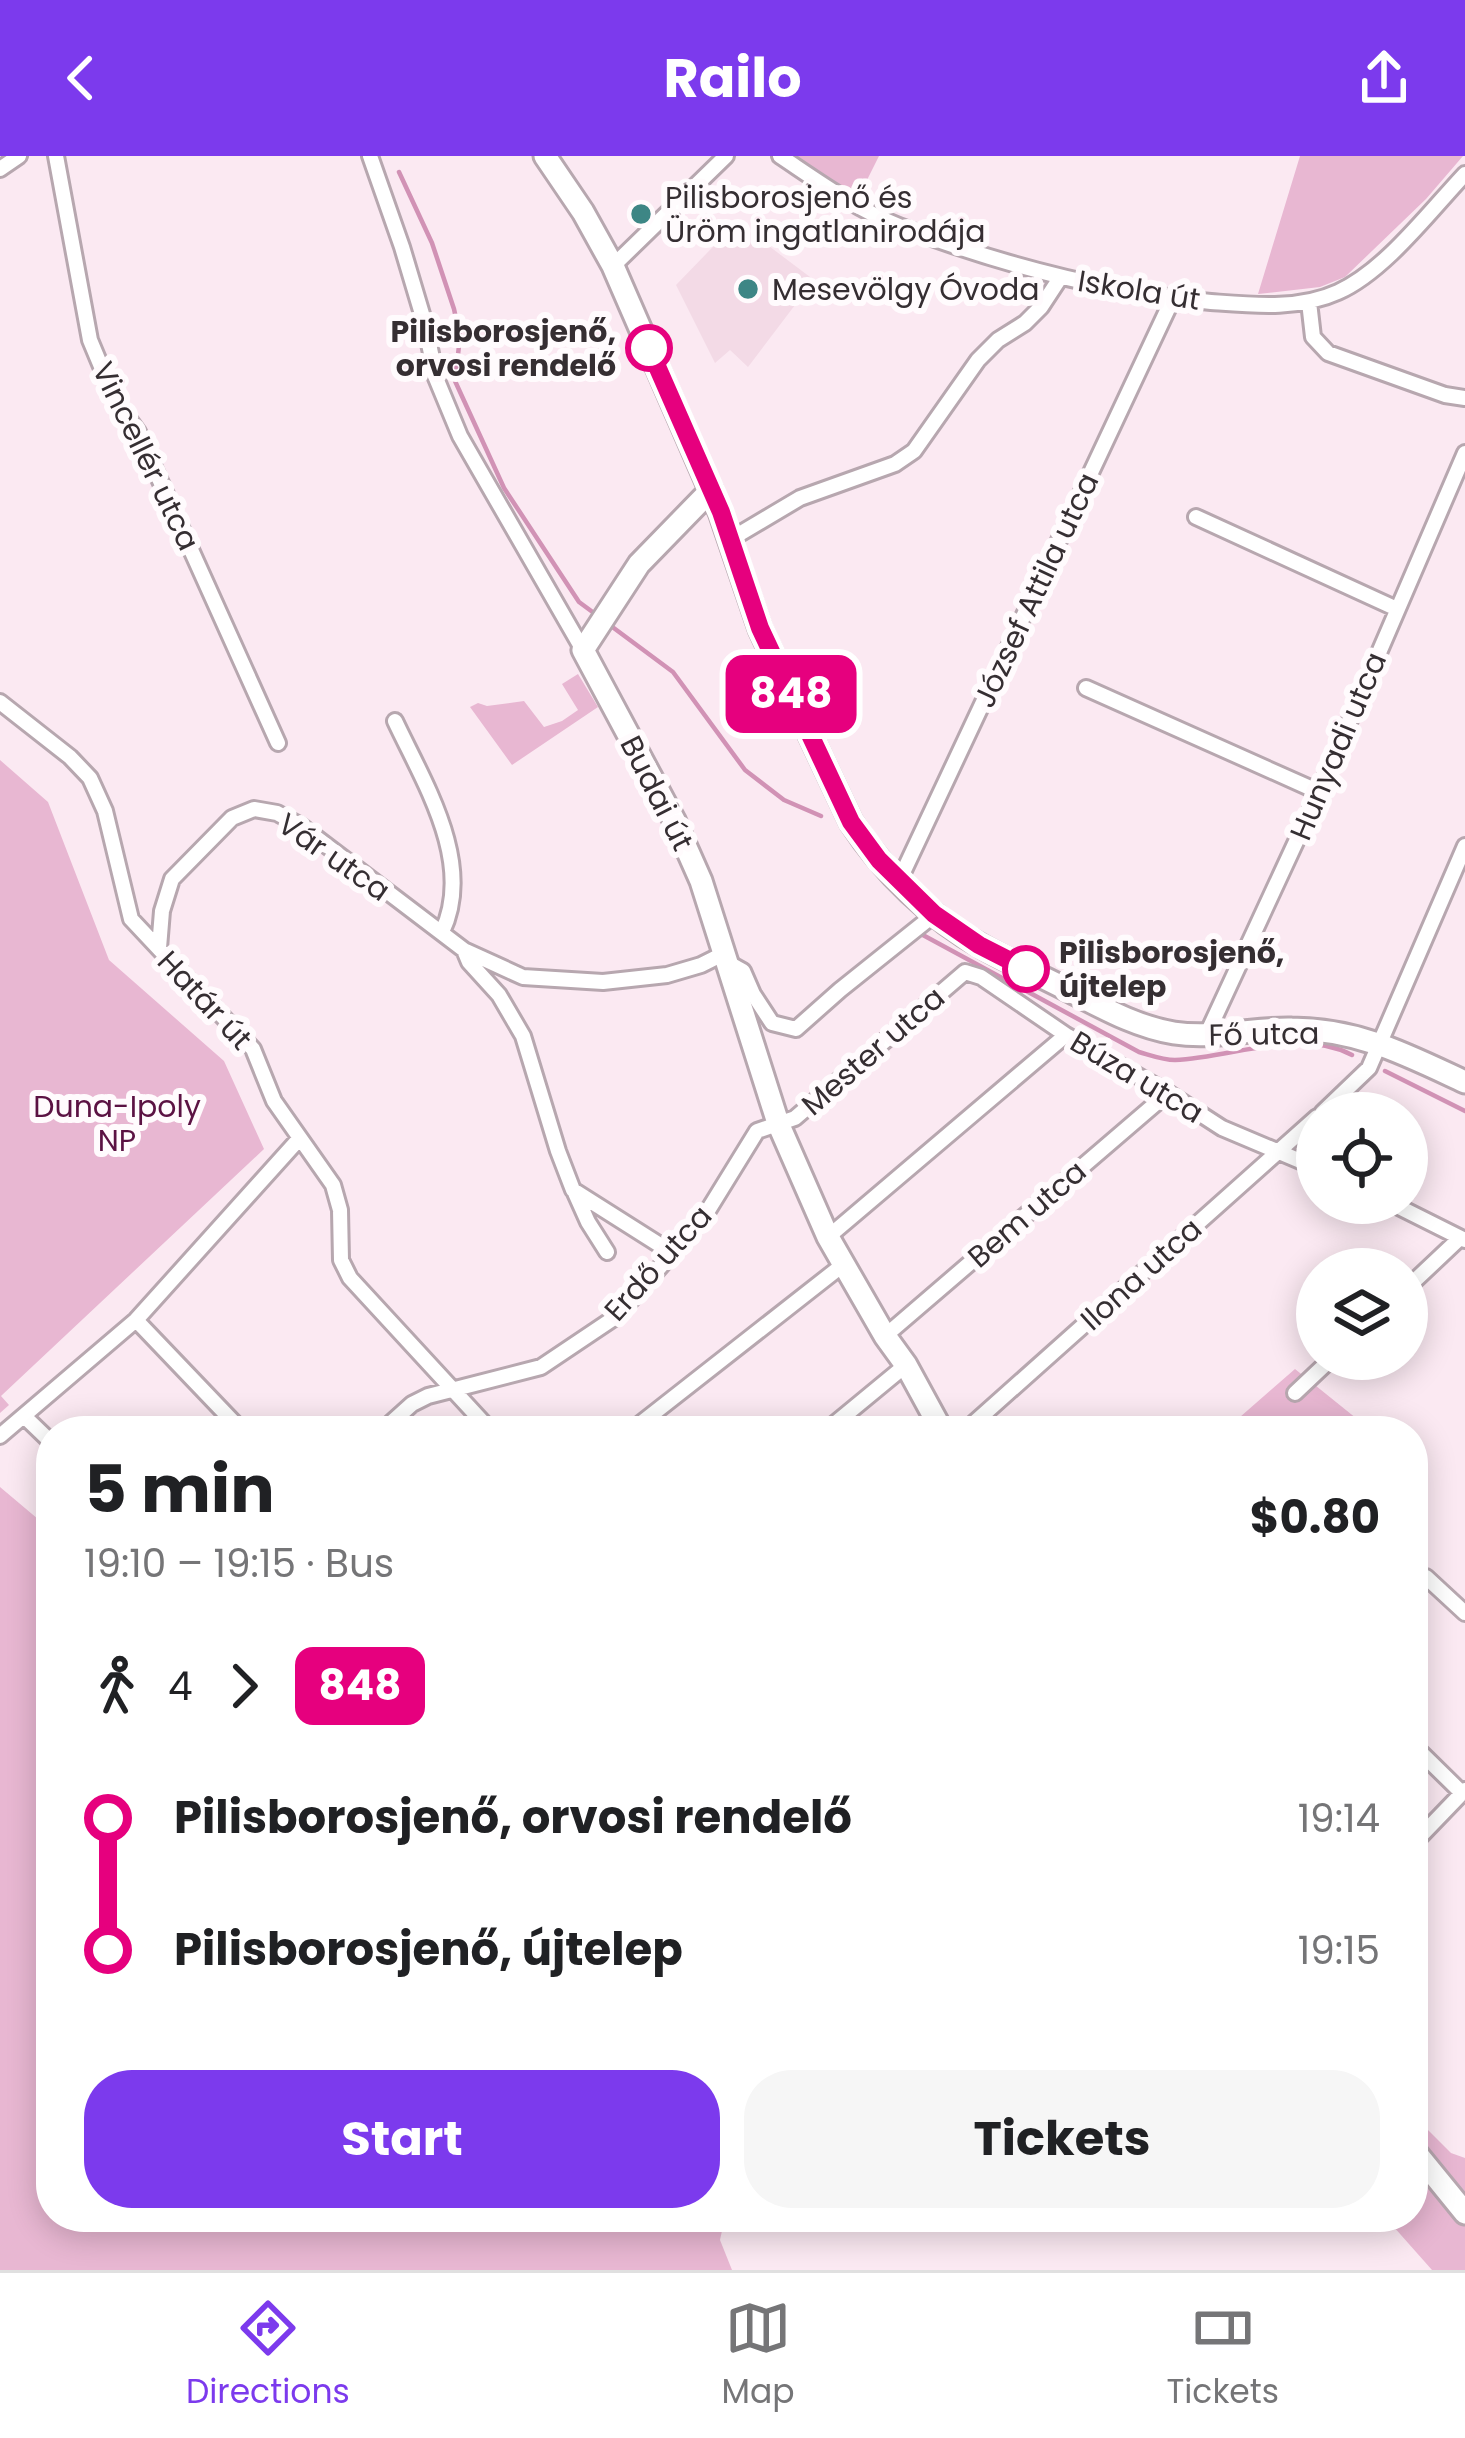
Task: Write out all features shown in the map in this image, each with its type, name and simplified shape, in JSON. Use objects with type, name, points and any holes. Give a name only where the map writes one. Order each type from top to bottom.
[{"type":"street","points":[[0,170],[19,156]]},
{"type":"street","name":"Vincellér utca","points":[[56,156],[90,340],[115,400],[138,432],[278,743]]},
{"type":"street","name":"Budai út","points":[[370,156],[402,247],[436,378],[460,436],[674,820],[701,881],[778,1123],[828,1237],[934,1416]]},
{"type":"street","name":"Fő utca","points":[[545,156],[613,266],[731,539],[760,628],[851,822],[899,881],[934,914],[979,945],[1130,1021],[1206,1036],[1288,1028],[1323,1030],[1381,1043],[1465,1082]]},
{"type":"street","points":[[613,266],[726,156]]},
{"type":"street","name":"Iskola út","points":[[780,156],[849,202],[897,225],[1060,278],[1173,298],[1250,305],[1309,302]]},
{"type":"street","points":[[1465,174],[1377,266],[1346,288],[1309,302],[1313,337],[1328,353],[1465,398]]},
{"type":"street","points":[[731,539],[800,498],[895,464],[914,451],[978,360],[1041,308],[1060,278]]},
{"type":"street","name":"József Attila utca","points":[[899,881],[1173,298]]},
{"type":"street","name":"Hunyadi utca","points":[[1206,1036],[1319,793],[1465,453]]},
{"type":"street","points":[[583,650],[639,564],[711,490]]},
{"type":"street","points":[[1196,517],[1397,609]]},
{"type":"street","points":[[1086,688],[1319,793]]},
{"type":"street","name":"Határ út","points":[[0,702],[90,778],[105,811],[129,916],[250,1043],[274,1101],[337,1197],[340,1253],[350,1278],[476,1416]]},
{"type":"street","points":[[395,721],[450,847],[452,912],[442,932]]},
{"type":"street","name":"Vár utca","points":[[158,948],[172,879],[232,818],[254,809],[277,813],[302,826],[464,950],[499,995],[523,1036],[574,1190],[607,1252]]},
{"type":"street","name":"Ilona utca","points":[[1343,1092],[1369,1067],[1381,1043],[1465,846]]},
{"type":"street","points":[[464,950],[523,976],[603,982],[668,975],[724,957],[743,971],[772,1022],[796,1029],[934,914]]},
{"type":"street","name":"Mester utca","points":[[778,1123],[795,1118],[965,972]]},
{"type":"street","name":"Búza utca","points":[[965,972],[981,977],[1066,1035],[1222,1128],[1296,1160]]},
{"type":"street","points":[[828,1237],[1066,1035]]},
{"type":"street","name":"Bem utca","points":[[885,1336],[1168,1093]]},
{"type":"street","name":"Erdő utca","points":[[400,1416],[416,1402],[450,1389],[541,1367],[617,1316],[704,1217],[757,1131],[778,1123]]},
{"type":"street","name":"Ilona utca","points":[[982,1416],[1296,1135]]},
{"type":"street","points":[[0,1436],[136,1320],[299,1139]]},
{"type":"street","points":[[574,1190],[674,1253]]},
{"type":"street","points":[[1428,1222],[1463,1239],[1428,1270]]},
{"type":"street","points":[[650,1416],[844,1264]]},
{"type":"street","points":[[136,1320],[228,1416]]},
{"type":"street","points":[[844,1416],[906,1365]]},
{"type":"street","points":[[1295,1393],[1309,1380]]},
{"type":"street","points":[[24,1416],[36,1428]]},
{"type":"street","points":[[1428,1579],[1465,1613]]},
{"type":"street","points":[[1428,1759],[1463,1791],[1428,1828]]},
{"type":"street","points":[[1428,2167],[1465,2213]]},
{"type":"shaded area","points":[[737,222],[814,280],[748,367],[730,350],[715,363],[676,285]]},
{"type":"green space","points":[[792,156],[879,156],[857,200]]},
{"type":"green space","points":[[1300,156],[1463,156],[1345,277],[1320,287],[1258,294]]},
{"type":"green space","points":[[578,674],[598,707],[512,765],[470,707],[524,701],[544,727],[578,710],[562,684]]},
{"type":"green space","name":"Duna-Ipoly NP","points":[[0,760],[48,802],[109,960],[224,1061],[264,1149],[1,1396],[9,1405],[0,1413]]},
{"type":"green space","points":[[1295,1369],[1296,1380],[1309,1380],[1353,1416],[1241,1416]]},
{"type":"green space","points":[[0,1487],[36,1517],[36,2232],[722,2232],[720,2240],[732,2270],[0,2270]]},
{"type":"green space","points":[[1428,2130],[1451,2153],[1465,2158],[1465,2270],[1432,2270],[1398,2232],[1428,2232]]},
{"type":"waterway","points":[[399,172],[432,243],[454,309],[460,337],[455,381],[504,488],[579,602],[598,616]]},
{"type":"waterway","points":[[607,623],[673,672],[745,770],[784,800],[821,816]]},
{"type":"waterway","points":[[921,934],[1152,1056],[1197,1058],[1288,1044],[1331,1047],[1352,1055]]},
{"type":"waterway","points":[[1385,1071],[1465,1111]]},
{"type":"bus line","name":"848","points":[[649,348],[721,512],[760,628],[851,822],[879,860],[934,914],[1026,969]]},
{"type":"place","name":"Pilisborosjenő és Üröm ingatlanirodája","points":[[641,214]]},
{"type":"place","name":"Mesevölgy Óvoda","points":[[748,289]]},
{"type":"place","name":"Pilisborosjenő, orvosi rendelő","points":[[649,348]]},
{"type":"place","name":"Pilisborosjenő, újtelep","points":[[1026,969]]}]
